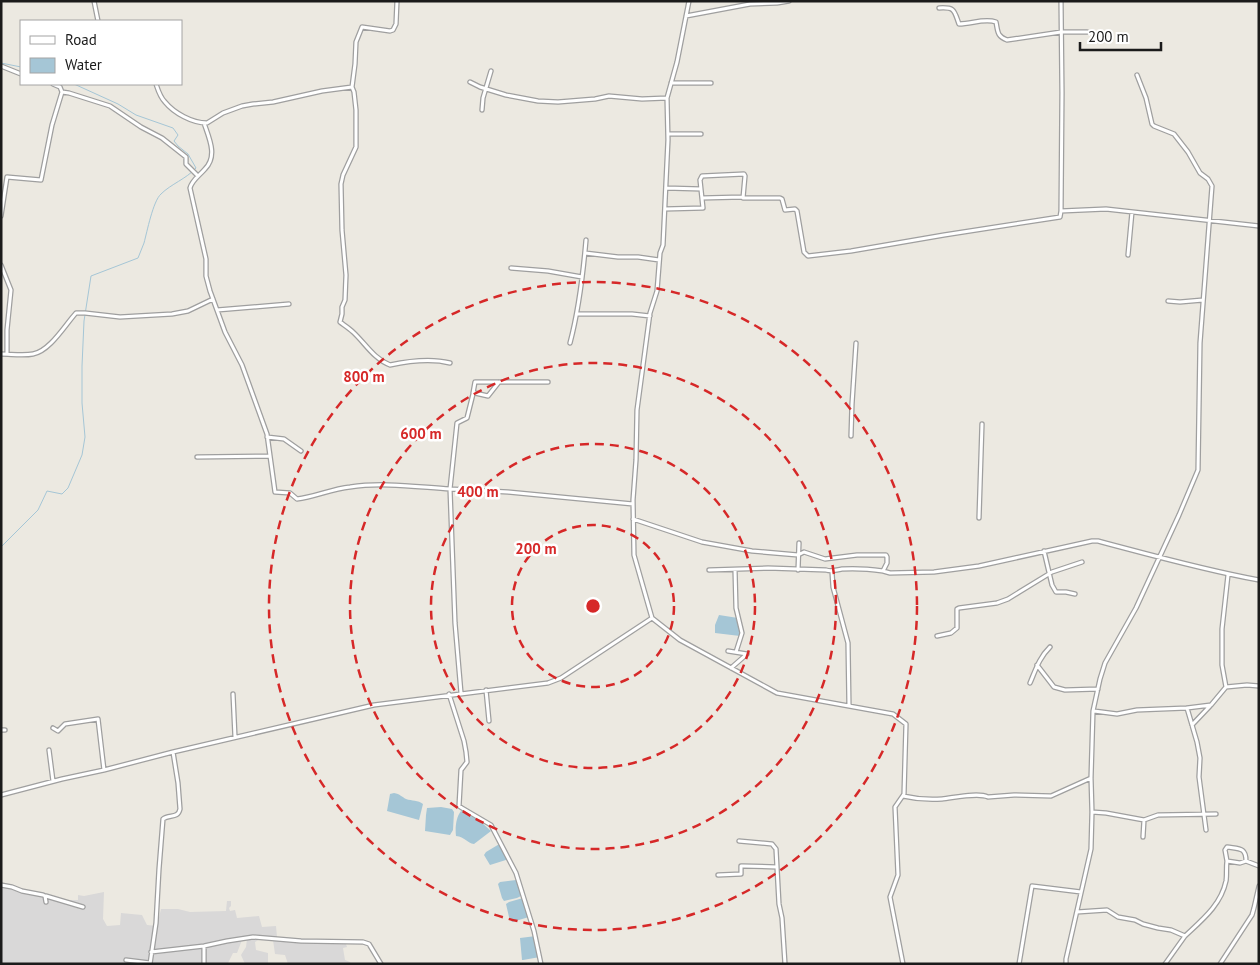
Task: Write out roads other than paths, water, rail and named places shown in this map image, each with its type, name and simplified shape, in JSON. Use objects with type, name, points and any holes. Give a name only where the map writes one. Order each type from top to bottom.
[{"type":"street","points":[[94,1],[98,20]]},
{"type":"street","points":[[397,1],[396,24],[393,30],[362,27],[356,42],[356,64],[352,87],[356,110],[356,147],[343,175],[341,196],[346,275],[345,300],[340,322],[352,331],[384,363],[390,365],[398,362],[435,360],[450,363]]},
{"type":"street","points":[[689,1],[677,62],[667,98],[668,134],[664,245],[660,253],[657,291],[650,316],[637,410],[633,504],[634,554],[652,618],[680,640],[777,693],[893,714],[906,724],[904,794],[895,808],[898,874],[890,897],[903,964]]},
{"type":"street","points":[[686,16],[750,4],[790,1]]},
{"type":"street","points":[[702,198],[782,199],[785,210],[796,210],[804,252],[808,256],[1060,218],[1061,1]]},
{"type":"street","points":[[939,8],[951,7],[959,24],[989,20],[996,22],[998,34],[1001,38],[1007,40],[1061,32],[1087,32]]},
{"type":"street","points":[[1,66],[20,74]]},
{"type":"street","points":[[482,110],[483,98],[491,71]]},
{"type":"street","points":[[1066,964],[1091,849],[1091,778],[1094,711],[1098,689],[1105,663],[1136,608],[1198,470],[1200,344],[1212,186],[1208,179],[1200,173],[1188,152],[1174,134],[1152,124],[1146,98],[1137,75]]},
{"type":"street","points":[[470,82],[506,96],[538,101],[558,102],[609,96],[642,99],[667,98]]},
{"type":"street","points":[[671,83],[711,83]]},
{"type":"street","points":[[1,216],[7,177],[41,180],[52,124],[62,92],[60,87],[55,85]]},
{"type":"street","points":[[156,85],[165,103],[187,119],[204,123],[223,113],[252,104],[273,102],[322,91],[352,87]]},
{"type":"street","points":[[62,92],[110,106],[141,127],[158,135],[186,157],[186,164],[198,176]]},
{"type":"street","points":[[204,123],[212,149],[212,157],[209,165],[191,183],[190,188],[206,259],[206,276],[225,332],[242,366],[267,437],[275,492],[290,493],[297,499],[334,489],[365,485],[407,486],[516,493],[633,504]]},
{"type":"street","points":[[668,134],[701,134]]},
{"type":"street","points":[[665,209],[703,208],[700,180],[702,176],[744,174],[742,197]]},
{"type":"street","points":[[666,188],[701,189]]},
{"type":"street","points":[[1061,211],[1106,209],[1259,226]]},
{"type":"street","points":[[1128,255],[1132,212]]},
{"type":"street","points":[[570,343],[578,314],[586,240]]},
{"type":"street","points":[[585,253],[659,260]]},
{"type":"street","points":[[1,265],[11,290],[7,354]]},
{"type":"street","points":[[511,268],[548,271],[582,277]]},
{"type":"street","points":[[1,354],[33,354],[41,352],[55,340],[76,313],[120,317],[172,314],[188,311],[213,300]]},
{"type":"street","points":[[1168,301],[1203,300]]},
{"type":"street","points":[[217,310],[289,304]]},
{"type":"street","points":[[578,314],[650,316]]},
{"type":"street","points":[[851,436],[856,343]]},
{"type":"street","points":[[461,693],[455,624],[450,489],[457,423],[468,415],[475,382],[548,382]]},
{"type":"street","points":[[473,394],[488,396],[498,382]]},
{"type":"street","points":[[979,518],[982,424]]},
{"type":"street","points":[[267,437],[284,439],[301,451]]},
{"type":"street","points":[[197,457],[269,456]]},
{"type":"street","points":[[633,519],[702,542],[752,551],[798,555],[804,552],[825,559],[857,554],[886,556],[887,563],[883,571]]},
{"type":"street","points":[[709,570],[768,568],[826,570],[832,572],[839,569],[864,568],[890,573],[934,572],[979,566],[1098,541],[1228,575],[1259,580]]},
{"type":"street","points":[[798,570],[799,543]]},
{"type":"street","points":[[1044,551],[1052,585],[1056,592],[1075,594]]},
{"type":"street","points":[[937,636],[951,633],[957,628],[957,609],[997,603],[1008,599],[1050,575],[1052,572],[1082,562]]},
{"type":"street","points":[[735,570],[736,608],[742,633],[736,652]]},
{"type":"street","points":[[832,572],[833,587],[848,643],[849,706]]},
{"type":"street","points":[[1226,687],[1222,665],[1222,629],[1228,575]]},
{"type":"street","points":[[1,795],[374,705],[548,682],[562,678],[652,618]]},
{"type":"street","points":[[1030,683],[1037,664],[1050,647]]},
{"type":"street","points":[[728,651],[747,654],[731,668]]},
{"type":"street","points":[[1037,664],[1054,687],[1065,690],[1098,689]]},
{"type":"street","points":[[1192,726],[1226,687],[1259,686]]},
{"type":"street","points":[[486,690],[489,721]]},
{"type":"street","points":[[233,694],[235,737]]},
{"type":"street","points":[[449,694],[464,741],[467,762],[461,770],[459,806],[491,825],[516,873],[534,931],[540,964]]},
{"type":"street","points":[[1094,711],[1117,714],[1137,710],[1211,705]]},
{"type":"street","points":[[1187,708],[1200,758],[1199,777],[1206,830]]},
{"type":"street","points":[[53,728],[58,731],[65,724],[98,719],[104,770]]},
{"type":"street","points":[[49,750],[53,781]]},
{"type":"street","points":[[126,960],[150,963],[156,923],[158,869],[163,819],[178,815],[180,809],[173,752]]},
{"type":"street","points":[[903,796],[915,799],[984,795],[988,797],[1014,795],[1051,796],[1091,778]]},
{"type":"street","points":[[1092,812],[1144,820],[1158,815],[1216,814]]},
{"type":"street","points":[[1143,838],[1144,820]]},
{"type":"street","points":[[739,841],[772,844],[776,849],[785,964]]},
{"type":"street","points":[[1165,964],[1185,936],[1219,901],[1226,882],[1227,861],[1225,850],[1227,847],[1242,850],[1246,854],[1246,862]]},
{"type":"street","points":[[1227,861],[1246,862],[1259,866]]},
{"type":"street","points":[[718,876],[740,874],[741,866],[777,867]]},
{"type":"street","points":[[1,885],[83,907]]},
{"type":"street","points":[[1019,964],[1032,886],[1081,892]]},
{"type":"street","points":[[1220,964],[1252,915],[1259,886]]},
{"type":"street","points":[[45,896],[46,902]]},
{"type":"street","points":[[1077,912],[1107,910],[1118,917],[1171,930],[1185,936]]},
{"type":"street","points":[[151,952],[204,946],[253,937],[301,941],[363,942],[369,944],[381,964]]},
{"type":"street","points":[[204,946],[204,964]]},
{"type":"water","points":[[719,615],[738,618],[740,636],[715,633],[715,625]]},
{"type":"water","points":[[394,793],[423,804],[419,820],[387,811],[390,794]]},
{"type":"water","points":[[441,807],[452,809],[454,812],[453,830],[450,835],[425,831],[427,808]]},
{"type":"water","points":[[461,811],[480,821],[491,831],[474,844],[456,836],[456,823]]},
{"type":"water","points":[[501,843],[509,859],[490,865],[484,855]]},
{"type":"water","points":[[520,881],[523,895],[504,901],[498,884],[500,882]]},
{"type":"water","points":[[523,898],[527,901],[529,917],[512,922],[506,904]]},
{"type":"water","points":[[536,936],[540,957],[522,960],[520,938]]},
{"type":"waterway","points":[[1,63],[20,67]]},
{"type":"waterway","points":[[1,547],[38,510],[47,491],[62,494],[68,488],[82,455],[85,437],[82,403],[84,321],[91,276],[138,258],[158,198],[165,190],[196,168],[188,154],[174,141],[178,135],[173,128],[136,115],[118,104],[76,85]]}]
